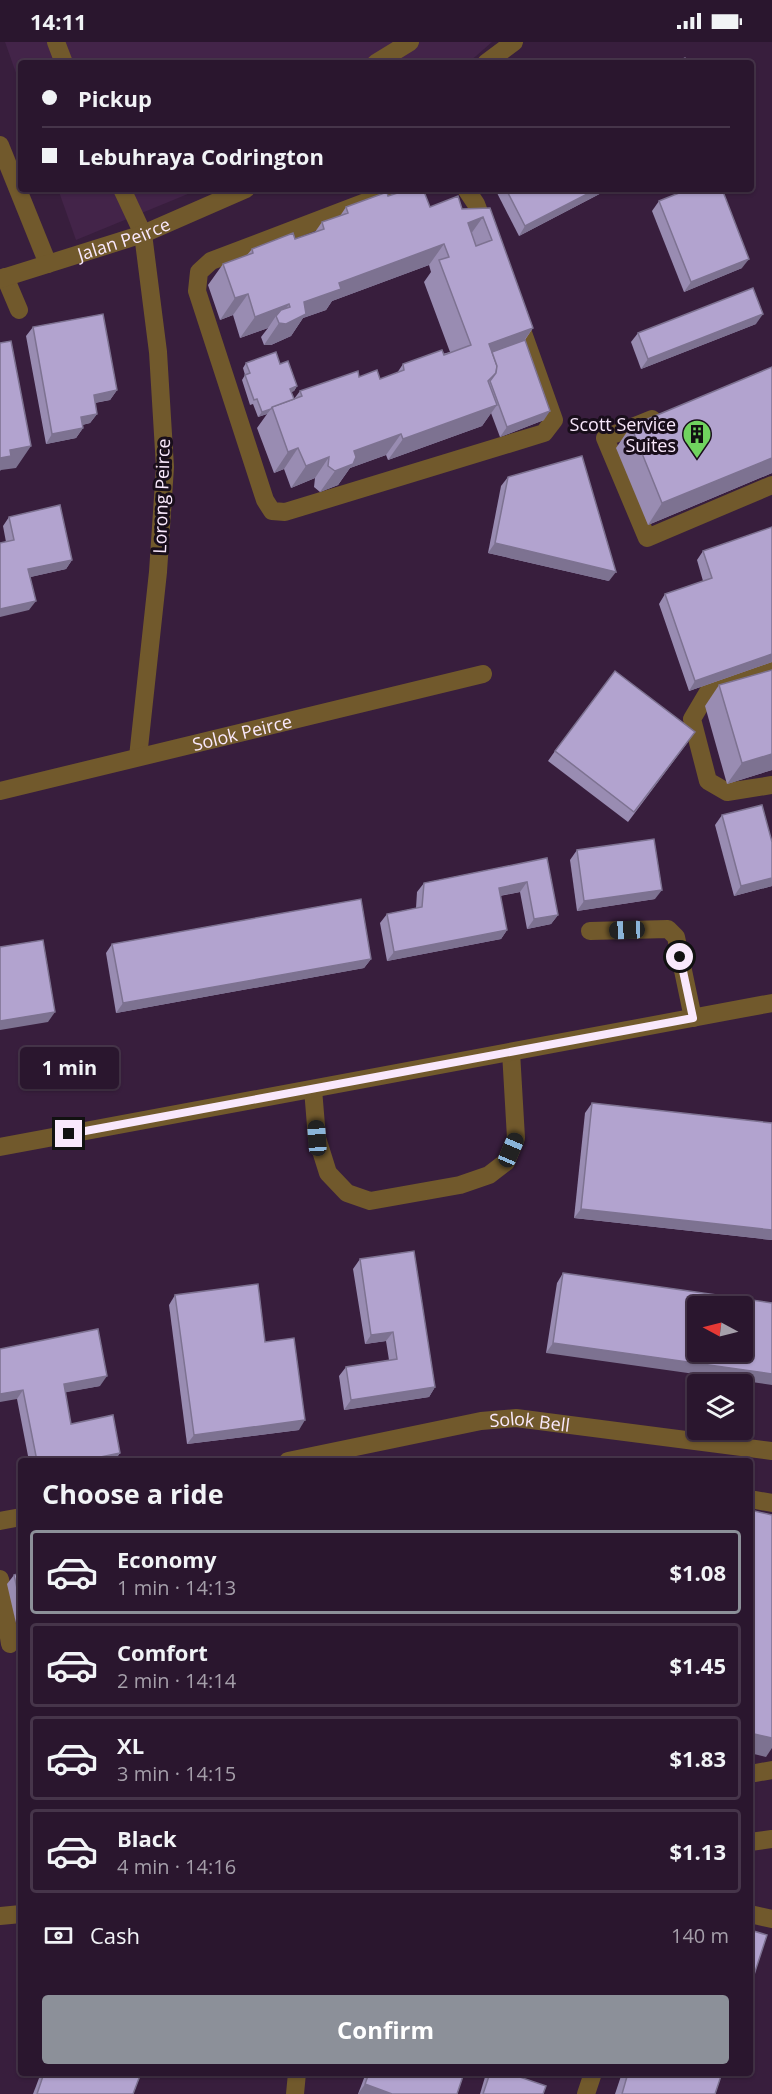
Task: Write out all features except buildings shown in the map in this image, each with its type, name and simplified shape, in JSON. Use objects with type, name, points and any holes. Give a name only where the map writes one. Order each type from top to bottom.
[{"type":"street","points":[[56,42],[63,60]]},
{"type":"street","points":[[381,60],[410,42]]},
{"type":"street","points":[[490,60],[514,42]]},
{"type":"street","points":[[0,145],[18,190]]},
{"type":"street","points":[[19,192],[48,264]]},
{"type":"street","name":"Lorong Peirce","points":[[123,192],[143,234],[158,352],[165,467],[158,572],[138,757]]},
{"type":"street","name":"Jalan Peirce","points":[[2,278],[143,234],[239,192]]},
{"type":"street","points":[[392,192],[211,261],[199,272],[197,291],[265,500],[272,511],[285,512],[544,433],[551,428],[554,420],[511,301]]},
{"type":"street","points":[[468,192],[476,204],[492,247]]},
{"type":"street","points":[[2,278],[19,310]]},
{"type":"street","points":[[672,411],[605,438],[647,538],[772,484]]},
{"type":"street","points":[[772,670],[708,692],[692,718],[708,781],[727,792],[772,785]]},
{"type":"street","name":"Solok Peirce","points":[[0,791],[483,674]]},
{"type":"street","points":[[590,931],[668,929],[676,937],[693,1018]]},
{"type":"street","points":[[0,1148],[772,1003]]},
{"type":"street","points":[[313,1089],[317,1138],[328,1173],[347,1193],[370,1200],[460,1185],[489,1175],[506,1162],[516,1137],[511,1052]]},
{"type":"street","name":"Solok Bell","points":[[302,1458],[481,1421],[516,1418],[772,1451]]},
{"type":"street","points":[[753,1500],[772,1503]]},
{"type":"street","points":[[0,1521],[18,1518]]},
{"type":"street","points":[[0,1579],[10,1644]]},
{"type":"street","points":[[753,1773],[772,1770]]},
{"type":"street","points":[[753,1842],[772,1839]]},
{"type":"street","points":[[0,1916],[18,1914]]},
{"type":"street","points":[[753,1915],[772,1919]]},
{"type":"street","points":[[295,2094],[297,2076]]},
{"type":"street","points":[[586,2094],[592,2076]]},
{"type":"shaded area","points":[[5,42],[492,42],[471,60],[18,60],[18,79]]},
{"type":"shaded area","points":[[59,192],[193,192],[76,240]]},
{"type":"place","name":"Scott Service Suites","points":[[697,460]]},
{"type":"route","points":[[69,1134],[693,1018],[680,957]]}]
